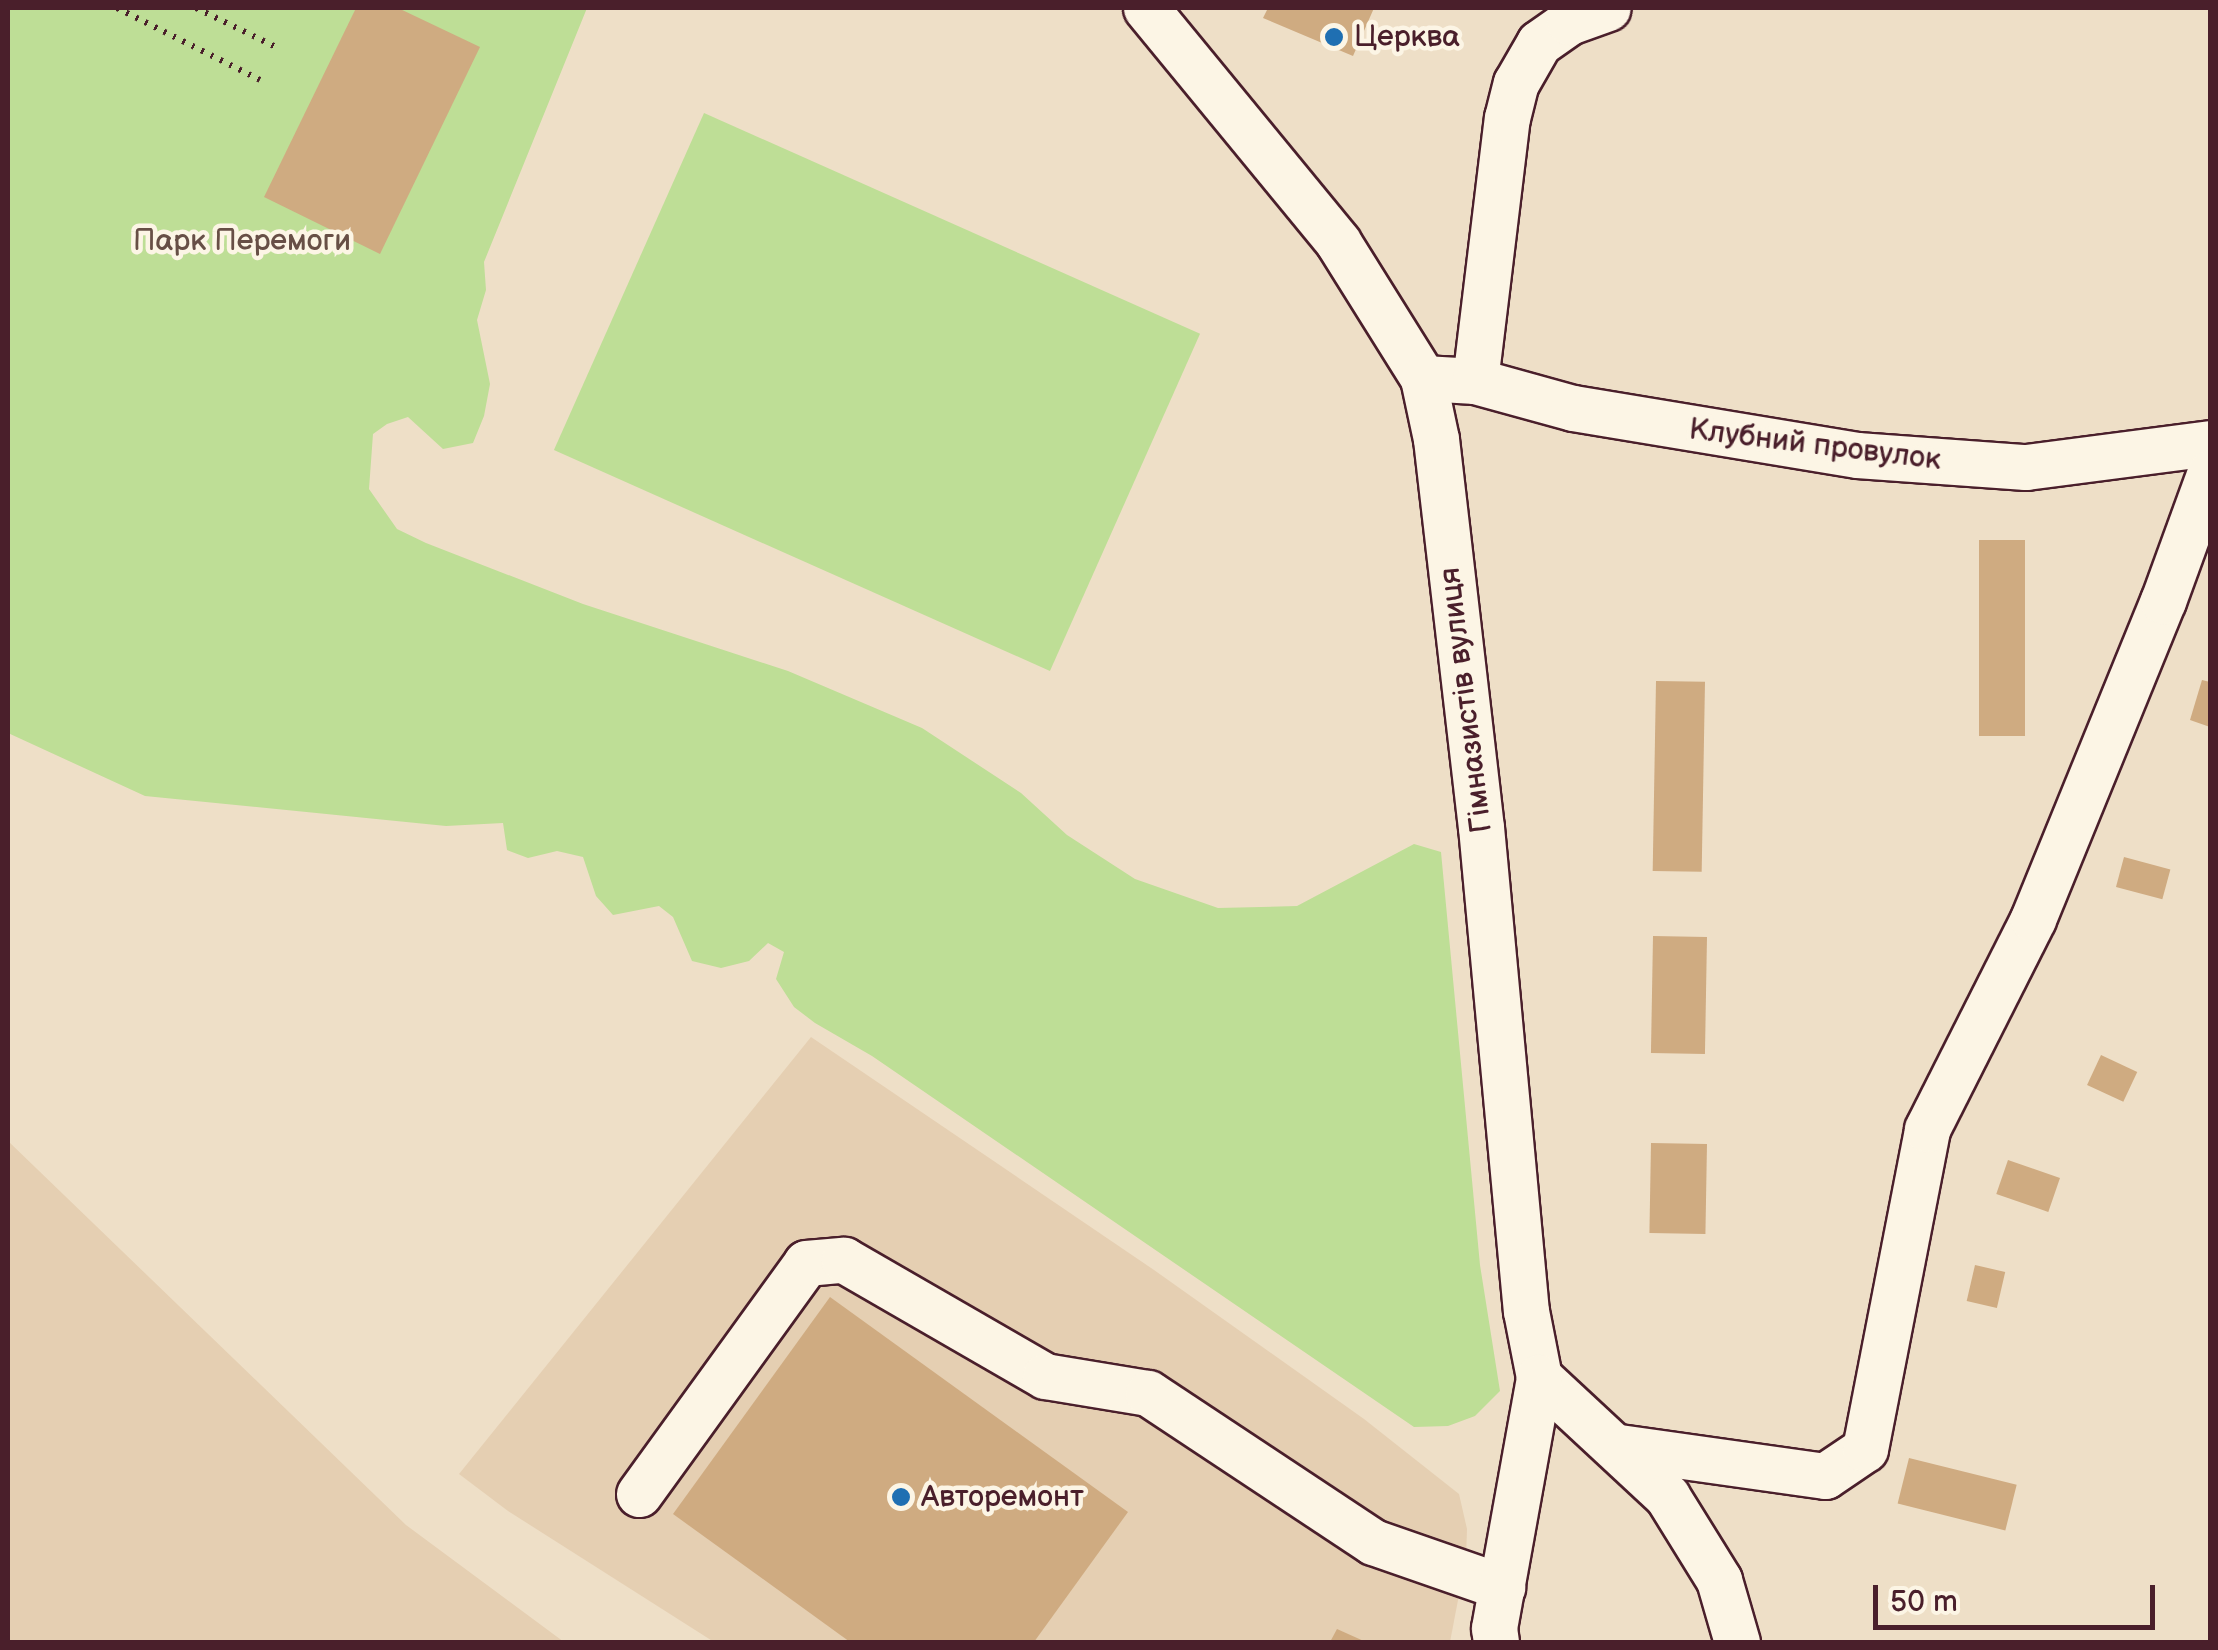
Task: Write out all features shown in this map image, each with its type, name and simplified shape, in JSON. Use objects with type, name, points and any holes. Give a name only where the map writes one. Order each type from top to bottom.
[{"type":"street","name":"Гімназистів вулиця","points":[[1146,8],[1338,242],[1423,378],[1445,517],[1491,915],[1526,1311],[1539,1377]]},
{"type":"street","points":[[1476,381],[1507,118],[1516,83],[1539,43],[1569,22],[1608,8]]},
{"type":"street","name":"Клубний провулок","points":[[1423,378],[1476,381],[1572,408],[1857,455],[2026,466],[2210,442]]},
{"type":"street","points":[[1619,1448],[1825,1476],[1865,1449],[1927,1129],[2033,918],[2163,601],[2210,472]]},
{"type":"street","points":[[639,1494],[806,1262],[844,1260],[1045,1376],[1148,1394],[1373,1542],[1502,1587]]},
{"type":"street","points":[[1539,1377],[1667,1496],[1719,1580],[1736,1642]]},
{"type":"street","points":[[1496,1642],[1494,1628],[1539,1377]]},
{"type":"path","points":[[118,8],[260,80]]},
{"type":"path","points":[[196,8],[276,48]]},
{"type":"shaded area","points":[[811,1037],[1154,1270],[1364,1419],[1459,1494],[1467,1529],[1466,1558],[1450,1642],[714,1642],[508,1511],[459,1474]]},
{"type":"shaded area","points":[[8,1141],[406,1525],[564,1642],[8,1642]]},
{"type":"green space","name":"Парк Перемоги","points":[[8,8],[587,8],[484,262],[486,290],[477,320],[490,384],[484,416],[473,443],[443,449],[408,417],[387,424],[373,434],[369,489],[397,529],[426,543],[583,604],[788,671],[922,728],[1021,793],[1067,835],[1135,879],[1218,908],[1297,906],[1414,844],[1441,852],[1480,1265],[1500,1391],[1475,1416],[1448,1426],[1414,1427],[872,1056],[815,1023],[794,1007],[776,979],[784,952],[768,943],[749,961],[721,968],[692,961],[673,917],[659,906],[613,915],[596,896],[583,857],[557,851],[528,858],[507,850],[503,823],[446,826],[145,796],[8,733]]},
{"type":"green space","points":[[704,113],[1200,334],[1050,671],[554,450]]},
{"type":"building","points":[[356,8],[398,8],[480,47],[380,254],[264,197]]},
{"type":"building","name":"Церква","points":[[1268,8],[1374,8],[1353,56],[1263,18]]},
{"type":"building","points":[[1979,540],[2025,540],[2025,736],[1979,736]]},
{"type":"building","points":[[2202,680],[2210,682],[2210,727],[2190,720]]},
{"type":"building","points":[[1656,681],[1705,682],[1702,872],[1653,871]]},
{"type":"building","points":[[2124,857],[2170,869],[2162,899],[2116,887]]},
{"type":"building","points":[[1653,936],[1707,937],[1705,1054],[1651,1053]]},
{"type":"building","points":[[2101,1055],[2137,1072],[2123,1102],[2087,1085]]},
{"type":"building","points":[[1651,1143],[1707,1144],[1705,1234],[1649,1233]]},
{"type":"building","points":[[2008,1160],[2060,1178],[2048,1212],[1996,1194]]},
{"type":"building","points":[[1975,1265],[2005,1272],[1997,1308],[1967,1301]]},
{"type":"building","points":[[830,1297],[1128,1512],[1034,1642],[850,1642],[673,1514]]},
{"type":"building","points":[[1909,1458],[2017,1485],[2005,1530],[1898,1504]]},
{"type":"building","points":[[1337,1629],[1366,1642],[1330,1642]]},
{"type":"place","name":"Церква","points":[[1334,37]]},
{"type":"place","name":"Авторемонт","points":[[901,1497]]}]
